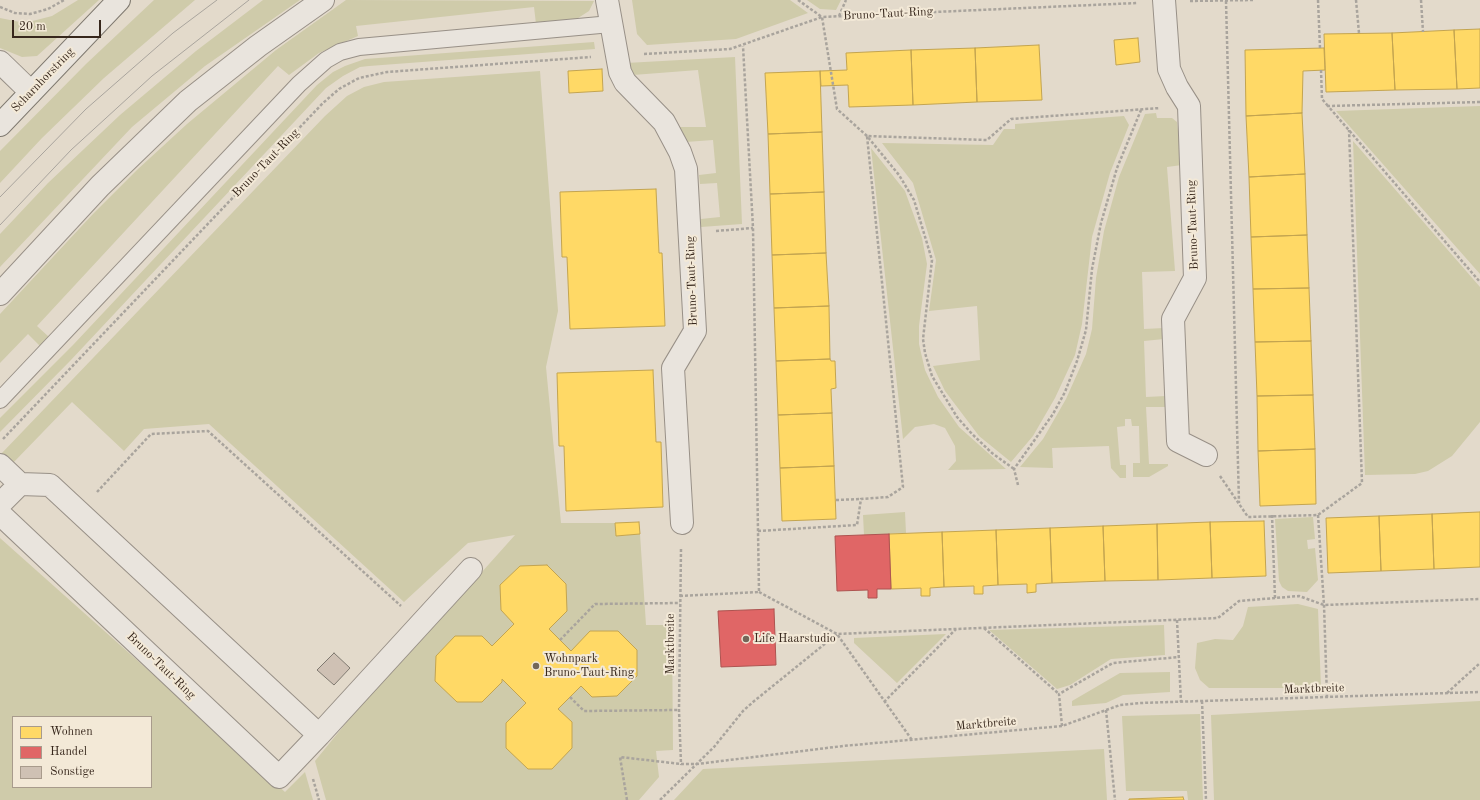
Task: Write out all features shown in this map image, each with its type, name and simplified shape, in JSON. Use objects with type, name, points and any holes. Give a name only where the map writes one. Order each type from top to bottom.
[{"type":"street","name":"Scharnhorstring","points":[[0,125],[119,0]]},
{"type":"street","points":[[0,294],[100,186],[183,106],[258,46],[323,0]]},
{"type":"street","name":"Bruno-Taut-Ring","points":[[607,0],[617,55],[623,78],[664,122],[680,152],[686,170],[695,330],[673,368],[682,523]]},
{"type":"street","name":"Bruno-Taut-Ring","points":[[1164,1],[1169,69],[1177,87],[1189,106],[1195,278],[1173,319],[1178,440],[1206,455]]},
{"type":"street","points":[[0,62],[31,92]]},
{"type":"street","points":[[0,465],[20,484],[50,485],[319,735]]},
{"type":"street","points":[[0,504],[20,484]]},
{"type":"street","name":"Bruno-Taut-Ring","points":[[0,514],[279,777],[471,569]]},
{"type":"lane","points":[[0,400],[299,84],[330,58],[340,52],[359,47],[611,24]]},
{"type":"path","points":[[0,7],[15,13],[30,14],[44,10],[64,0]]},
{"type":"path","points":[[798,0],[822,17],[837,109],[867,136],[899,175],[914,200],[930,250],[932,272],[923,339],[925,353],[932,376],[957,417],[972,434],[992,453],[1014,468],[1018,485]]},
{"type":"path","points":[[839,16],[846,0]]},
{"type":"path","name":"Bruno-Taut-Ring","points":[[0,442],[323,103],[340,89],[359,78],[387,72],[617,55],[730,49],[744,46],[822,17],[1164,1],[1253,0]]},
{"type":"path","points":[[1318,0],[1320,48]]},
{"type":"path","points":[[1356,0],[1359,33]]},
{"type":"path","points":[[1421,0],[1423,32]]},
{"type":"path","points":[[1226,1],[1239,504]]},
{"type":"path","points":[[744,46],[753,228],[759,592]]},
{"type":"path","points":[[1321,70],[1322,99],[1480,282]]},
{"type":"path","points":[[1328,106],[1480,102]]},
{"type":"path","points":[[867,136],[987,140],[1011,119],[1142,110],[1117,168],[1101,223],[1092,269],[1086,330],[1077,361],[1065,392],[1053,414],[1014,468]]},
{"type":"path","points":[[1206,455],[1248,517],[1272,515],[1318,515],[1362,483],[1349,130]]},
{"type":"path","points":[[836,500],[888,497],[903,487],[867,136]]},
{"type":"path","points":[[714,231],[753,228]]},
{"type":"path","points":[[79,512],[151,434],[208,431],[421,624]]},
{"type":"path","points":[[758,531],[857,525],[860,498]]},
{"type":"path","points":[[1272,515],[1275,598]]},
{"type":"path","points":[[1318,515],[1324,605],[1326,697]]},
{"type":"path","name":"Marktbreite","points":[[681,764],[679,710],[682,523]]},
{"type":"path","points":[[680,596],[759,592],[837,634],[912,740]]},
{"type":"path","points":[[660,800],[714,747],[753,702],[837,634],[1218,618],[1239,602],[1299,596],[1324,605],[1480,599]]},
{"type":"path","points":[[560,640],[595,604],[680,603]]},
{"type":"path","points":[[1177,620],[1181,702]]},
{"type":"path","points":[[984,628],[1059,694],[1062,726]]},
{"type":"path","points":[[884,702],[956,629]]},
{"type":"path","points":[[1059,694],[1113,663],[1179,657]]},
{"type":"path","points":[[1447,693],[1480,663]]},
{"type":"path","name":"Marktbreite","points":[[627,800],[620,757],[681,764],[697,764],[843,746],[1062,726],[1120,705],[1480,692]]},
{"type":"path","points":[[570,697],[584,711],[679,710]]},
{"type":"path","points":[[1202,701],[1206,800]]},
{"type":"path","points":[[1106,710],[1115,800]]},
{"type":"shaded area","points":[[78,0],[99,0],[37,56],[22,57],[0,48],[0,18],[25,23],[52,16]]},
{"type":"shaded area","points":[[154,0],[195,0],[104,78],[42,138],[0,183],[0,151],[86,64]]},
{"type":"shaded area","points":[[263,0],[300,0],[205,66],[132,127],[0,267],[0,234],[48,183],[120,115],[196,51]]},
{"type":"shaded area","points":[[346,0],[594,1],[589,11],[575,20],[536,24],[534,7],[356,26],[358,36],[319,53],[289,75],[278,66],[37,326],[49,337],[40,346],[28,334],[0,363],[0,314],[92,215],[138,169],[187,124],[276,50]]},
{"type":"shaded area","points":[[632,0],[790,0],[808,13],[736,39],[647,45],[637,34]]},
{"type":"shaded area","points":[[807,0],[841,0],[836,10],[820,9]]},
{"type":"shaded area","points":[[594,42],[595,49],[369,66],[360,67],[343,76],[326,88],[70,361],[0,432],[0,418],[73,345],[317,85],[333,72],[365,59]]},
{"type":"shaded area","points":[[735,57],[742,224],[701,227],[701,219],[720,217],[717,183],[700,184],[699,175],[716,173],[713,140],[686,142],[677,127],[706,127],[698,70],[633,75],[626,63]]},
{"type":"shaded area","points":[[540,71],[558,311],[546,367],[561,523],[615,523],[616,536],[640,534],[646,625],[672,625],[673,750],[656,751],[659,777],[639,800],[326,800],[315,761],[373,690],[515,535],[468,543],[404,602],[209,424],[144,429],[124,451],[72,402],[12,464],[1,454],[325,116],[347,96],[364,87],[384,82]]},
{"type":"shaded area","points":[[1480,106],[1480,274],[1336,111]]},
{"type":"shaded area","points":[[1156,113],[1157,118],[1172,118],[1177,122],[1182,165],[1167,167],[1175,271],[1142,272],[1144,329],[1164,328],[1164,339],[1144,341],[1146,397],[1166,396],[1166,407],[1146,407],[1149,464],[1168,464],[1168,466],[1149,477],[1133,477],[1133,463],[1140,463],[1139,426],[1132,426],[1131,419],[1125,419],[1125,426],[1117,427],[1120,465],[1126,465],[1126,478],[1120,478],[1111,468],[1109,446],[1052,448],[1053,468],[1020,467],[1043,439],[1066,399],[1086,354],[1092,329],[1096,278],[1104,231],[1119,177],[1145,114]]},
{"type":"shaded area","points":[[1124,116],[1129,125],[1110,173],[1092,237],[1082,324],[1075,355],[1055,398],[1033,436],[1011,462],[979,436],[945,391],[933,366],[980,360],[977,306],[929,311],[936,260],[913,183],[882,143],[993,145],[1004,129],[1015,129],[1015,124]]},
{"type":"shaded area","points":[[1353,141],[1480,287],[1480,422],[1452,456],[1428,471],[1415,474],[1365,475]]},
{"type":"shaded area","points":[[871,148],[905,191],[922,238],[927,264],[919,326],[919,344],[925,370],[938,397],[959,427],[1006,469],[948,470],[956,461],[955,446],[945,428],[934,424],[915,427],[903,439]]},
{"type":"shaded area","points":[[905,512],[906,533],[864,535],[863,515]]},
{"type":"shaded area","points":[[1313,517],[1315,539],[1307,540],[1308,549],[1315,548],[1318,580],[1307,592],[1288,591],[1282,587],[1279,581],[1275,519]]},
{"type":"shaded area","points":[[0,538],[285,792],[305,772],[313,800],[0,800]]},
{"type":"shaded area","points":[[1298,604],[1318,609],[1321,688],[1209,688],[1200,680],[1195,668],[1197,643],[1215,639],[1233,640],[1243,626],[1248,607]]},
{"type":"shaded area","points":[[1164,625],[1165,655],[1111,659],[1070,685],[1057,689],[989,630]]},
{"type":"shaded area","points":[[946,634],[897,683],[854,643],[854,638]]},
{"type":"shaded area","points":[[1170,672],[1170,692],[1123,695],[1106,703],[1072,706],[1072,701],[1120,673]]},
{"type":"shaded area","points":[[1480,701],[1480,800],[1214,800],[1211,715]]},
{"type":"shaded area","points":[[1200,714],[1203,800],[1188,800],[1187,791],[1126,791],[1122,716]]},
{"type":"shaded area","points":[[1104,749],[1107,800],[674,800],[703,769]]},
{"type":"building: Wohnen","points":[[1480,29],[1480,88],[1457,89],[1454,30]]},
{"type":"building: Wohnen","points":[[1454,30],[1457,89],[1395,90],[1392,33]]},
{"type":"building: Wohnen","points":[[1392,33],[1395,90],[1326,92],[1324,34]]},
{"type":"building: Wohnen","points":[[1138,38],[1140,62],[1116,65],[1114,40]]},
{"type":"building: Wohnen","points":[[1039,45],[1042,100],[977,102],[975,48]]},
{"type":"building: Wohnen","points":[[975,48],[977,102],[913,105],[911,50]]},
{"type":"building: Wohnen","points":[[1324,48],[1325,70],[1303,71],[1302,113],[1246,116],[1245,50]]},
{"type":"building: Wohnen","points":[[911,50],[913,105],[849,107],[848,85],[821,86],[820,71],[847,70],[846,53]]},
{"type":"building: Wohnen","points":[[602,69],[603,91],[569,93],[568,71]]},
{"type":"building: Wohnen","points":[[820,71],[822,132],[768,134],[765,73]]},
{"type":"building: Wohnen","points":[[1302,113],[1305,174],[1249,177],[1246,116]]},
{"type":"building: Wohnen","points":[[822,132],[824,192],[770,194],[768,134]]},
{"type":"building: Wohnen","points":[[1305,174],[1307,235],[1251,237],[1249,177]]},
{"type":"building: Wohnen","points":[[656,189],[659,253],[662,253],[665,326],[570,329],[567,257],[562,257],[560,192]]},
{"type":"building: Wohnen","points":[[824,192],[826,253],[772,255],[770,194]]},
{"type":"building: Wohnen","points":[[1307,235],[1309,288],[1253,289],[1251,237]]},
{"type":"building: Wohnen","points":[[826,253],[829,306],[774,308],[772,255]]},
{"type":"building: Wohnen","points":[[1309,288],[1311,341],[1255,342],[1253,289]]},
{"type":"building: Wohnen","points":[[829,306],[830,359],[776,361],[774,308]]},
{"type":"building: Wohnen","points":[[1311,341],[1313,395],[1257,396],[1255,342]]},
{"type":"building: Wohnen","points":[[830,359],[831,361],[835,361],[836,388],[831,389],[832,413],[778,415],[776,361]]},
{"type":"building: Wohnen","points":[[653,370],[656,442],[661,442],[663,507],[566,511],[564,446],[559,446],[557,373]]},
{"type":"building: Wohnen","points":[[1313,395],[1315,449],[1258,451],[1257,396]]},
{"type":"building: Wohnen","points":[[832,413],[834,466],[780,468],[778,415]]},
{"type":"building: Wohnen","points":[[1315,449],[1316,504],[1260,506],[1258,451]]},
{"type":"building: Wohnen","points":[[834,466],[836,519],[782,521],[780,468]]},
{"type":"building: Wohnen","points":[[1480,512],[1480,567],[1434,569],[1432,514]]},
{"type":"building: Wohnen","points":[[1432,514],[1434,569],[1381,571],[1379,516]]},
{"type":"building: Wohnen","points":[[1379,516],[1381,571],[1328,573],[1326,518]]},
{"type":"building: Wohnen","points":[[1264,521],[1266,576],[1212,578],[1210,522]]},
{"type":"building: Wohnen","points":[[639,522],[640,534],[616,536],[615,523]]},
{"type":"building: Wohnen","points":[[1210,522],[1212,578],[1158,580],[1157,524]]},
{"type":"building: Wohnen","points":[[1157,524],[1158,580],[1105,581],[1103,526]]},
{"type":"building: Wohnen","points":[[1103,526],[1105,581],[1052,583],[1050,528]]},
{"type":"building: Wohnen","points":[[1050,528],[1052,583],[1036,584],[1036,592],[1027,593],[1027,584],[998,585],[996,530]]},
{"type":"building: Wohnen","points":[[996,530],[998,585],[983,586],[983,594],[974,594],[974,586],[944,587],[942,532]]},
{"type":"building: Wohnen","points":[[942,532],[944,587],[930,588],[930,596],[921,596],[921,588],[891,589],[889,534]]},
{"type":"building: Wohnen","name":"Wohnpark Bruno-Taut-Ring","points":[[547,565],[566,584],[567,611],[549,629],[571,651],[590,631],[618,631],[637,650],[637,676],[617,696],[592,697],[581,686],[558,709],[572,722],[572,748],[552,769],[528,769],[506,748],[506,723],[526,703],[502,679],[502,682],[482,702],[457,702],[435,681],[436,656],[455,636],[482,636],[492,646],[514,624],[501,610],[500,585],[520,566]]},
{"type":"building: Wohnen","points":[[1183,797],[1184,800],[1129,800],[1129,799]]},
{"type":"building: Handel","points":[[889,534],[891,589],[877,589],[877,598],[868,598],[868,590],[837,591],[835,536]]},
{"type":"building: Handel","points":[[774,609],[776,665],[721,667],[718,611]]},
{"type":"building: Sonstige","points":[[334,653],[350,668],[334,685],[317,670]]},
{"type":"tram line","points":[[0,197],[86,109],[173,33],[217,0]]},
{"type":"tram line","points":[[0,225],[71,150],[152,76],[249,0]]},
{"type":"place","name":"Life Haarstudio","points":[[746,639]]},
{"type":"place","name":"Wohnpark Bruno-Taut-Ring","points":[[536,666]]}]
